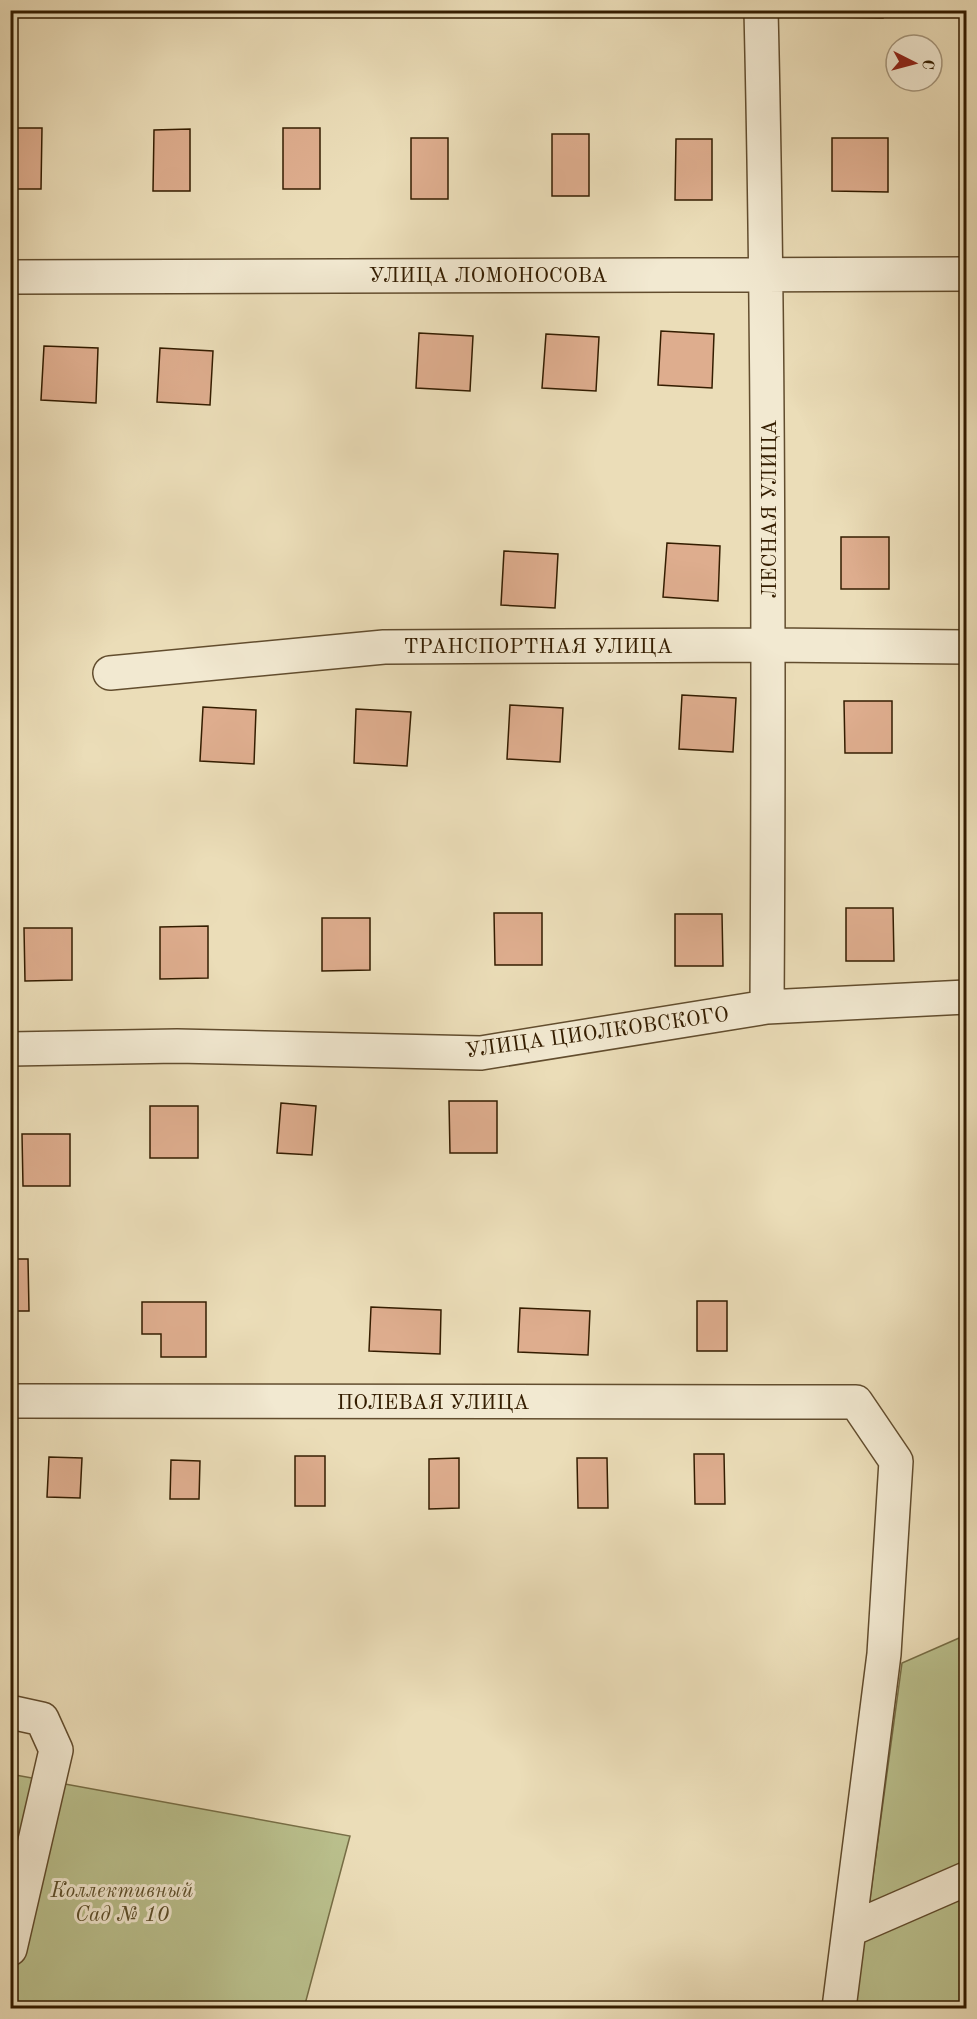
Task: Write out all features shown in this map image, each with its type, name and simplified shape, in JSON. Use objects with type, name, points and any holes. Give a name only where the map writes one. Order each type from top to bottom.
[{"type":"street","name":"ЛЕСНАЯ УЛИЦА","points":[[761,10],[767,275],[770,645],[767,1007]]},
{"type":"street","name":"УЛИЦА ЛОМОНОСОВА","points":[[10,277],[966,274]]},
{"type":"street","name":"ТРАНСПОРТНАЯ УЛИЦА","points":[[110,673],[384,646],[966,647]]},
{"type":"street","name":"УЛИЦА ЦИОЛКОВСКОГО","points":[[10,1049],[177,1046],[481,1053],[767,1007],[966,997]]},
{"type":"street","name":"ПОЛЕВАЯ УЛИЦА","points":[[10,1401],[856,1402],[896,1461],[884,1654],[849,1930]]},
{"type":"street","points":[[10,1712],[42,1719],[56,1750],[10,1949]]},
{"type":"street","points":[[839,2008],[849,1930],[966,1879]]},
{"type":"green space","points":[[966,1635],[966,2008],[855,2008],[902,1663]]},
{"type":"green space","name":"Коллективный Сад № 10","points":[[10,1774],[350,1836],[304,2008],[11,2008]]},
{"type":"building","points":[[833,10],[883,10],[883,18],[833,17]]},
{"type":"building","points":[[10,128],[42,128],[41,189],[10,189]]},
{"type":"building","points":[[283,128],[320,128],[320,189],[283,189]]},
{"type":"building","points":[[190,129],[190,191],[153,191],[154,130]]},
{"type":"building","points":[[552,134],[589,134],[589,196],[552,196]]},
{"type":"building","points":[[411,138],[448,138],[448,199],[411,199]]},
{"type":"building","points":[[832,138],[888,138],[888,192],[832,191]]},
{"type":"building","points":[[676,139],[712,139],[712,200],[675,200]]},
{"type":"building","points":[[661,331],[714,334],[712,388],[658,385]]},
{"type":"building","points":[[419,333],[473,336],[470,391],[416,388]]},
{"type":"building","points":[[546,334],[599,337],[596,391],[542,388]]},
{"type":"building","points":[[44,346],[98,348],[96,403],[41,400]]},
{"type":"building","points":[[160,348],[213,351],[210,405],[157,402]]},
{"type":"building","points":[[841,537],[889,537],[889,589],[841,589]]},
{"type":"building","points":[[667,543],[720,546],[718,601],[663,597]]},
{"type":"building","points":[[504,551],[558,554],[555,608],[501,605]]},
{"type":"building","points":[[682,695],[736,698],[733,752],[679,749]]},
{"type":"building","points":[[844,701],[892,701],[892,753],[845,753]]},
{"type":"building","points":[[510,705],[563,708],[560,762],[507,759]]},
{"type":"building","points":[[203,707],[256,710],[254,764],[200,761]]},
{"type":"building","points":[[356,709],[411,712],[407,766],[354,763]]},
{"type":"building","points":[[846,908],[893,908],[894,961],[846,961]]},
{"type":"building","points":[[494,913],[542,913],[542,965],[495,965]]},
{"type":"building","points":[[675,914],[722,914],[723,966],[675,966]]},
{"type":"building","points":[[322,918],[370,918],[370,970],[322,971]]},
{"type":"building","points":[[208,926],[208,978],[160,979],[160,927]]},
{"type":"building","points":[[24,928],[72,928],[72,980],[25,981]]},
{"type":"building","points":[[449,1101],[497,1101],[497,1153],[450,1153]]},
{"type":"building","points":[[281,1103],[316,1106],[312,1155],[277,1153]]},
{"type":"building","points":[[150,1106],[198,1106],[198,1158],[150,1158]]},
{"type":"building","points":[[22,1134],[70,1134],[70,1186],[23,1186]]},
{"type":"building","points":[[10,1259],[28,1259],[29,1311],[10,1311]]},
{"type":"building","points":[[697,1301],[727,1301],[727,1351],[697,1351]]},
{"type":"building","points":[[142,1302],[206,1302],[206,1357],[161,1357],[161,1334],[142,1334]]},
{"type":"building","points":[[371,1307],[441,1310],[440,1354],[369,1351]]},
{"type":"building","points":[[520,1308],[590,1311],[588,1355],[518,1352]]},
{"type":"building","points":[[694,1454],[724,1454],[725,1504],[695,1504]]},
{"type":"building","points":[[295,1456],[325,1456],[325,1506],[295,1506]]},
{"type":"building","points":[[49,1457],[82,1458],[80,1498],[47,1497]]},
{"type":"building","points":[[459,1458],[459,1508],[429,1509],[429,1459]]},
{"type":"building","points":[[577,1458],[607,1458],[608,1508],[578,1508]]},
{"type":"building","points":[[171,1460],[200,1461],[199,1499],[170,1499]]}]
